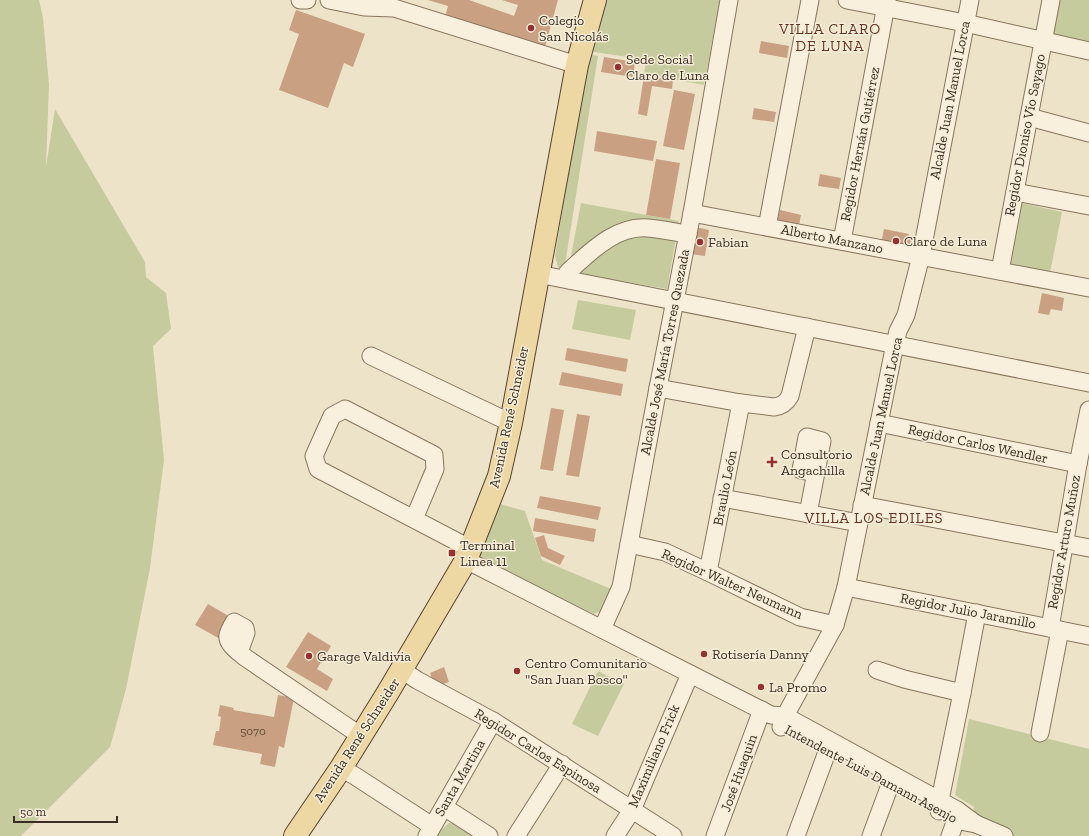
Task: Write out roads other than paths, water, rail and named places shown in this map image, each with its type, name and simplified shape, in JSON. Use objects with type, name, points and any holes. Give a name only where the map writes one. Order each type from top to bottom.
[{"type":"main road","name":"Avenida René Schneider","points":[[295,836],[341,768],[402,670],[468,555],[499,476],[511,423],[577,65],[595,0]]},
{"type":"street","points":[[300,0],[306,0]]},
{"type":"street","points":[[329,0],[364,7],[394,8],[577,65]]},
{"type":"street","name":"Alcalde José María Torres Quezada","points":[[602,629],[621,587],[692,213],[729,0]]},
{"type":"street","points":[[767,227],[810,0]]},
{"type":"street","points":[[847,0],[886,4],[965,24],[1089,51]]},
{"type":"street","name":"Alcalde Juan Manuel Lorca","points":[[775,717],[835,625],[846,587],[895,344],[898,331],[906,315],[921,256],[970,0]]},
{"type":"street","name":"Regidor Dioniso Vío Sayago","points":[[1000,271],[1051,0]]},
{"type":"street","name":"Regidor Hernán Gutiérrez","points":[[842,241],[886,4]]},
{"type":"street","points":[[1029,117],[1089,133]]},
{"type":"street","points":[[1015,192],[1089,206]]},
{"type":"street","name":"Alberto Manzano","points":[[692,213],[1089,288]]},
{"type":"street","points":[[570,280],[568,272],[591,251],[611,236],[634,228],[688,234]]},
{"type":"street","points":[[538,274],[1089,383]]},
{"type":"street","points":[[658,388],[741,403],[774,407],[784,404],[790,396],[807,327]]},
{"type":"street","points":[[371,356],[511,423]]},
{"type":"street","name":"Braulio León","points":[[708,572],[741,403]]},
{"type":"street","name":"Intendente Luis Damann Asenjo","points":[[414,519],[435,469],[434,455],[345,408],[332,416],[314,456],[318,469],[414,519],[468,555],[602,629],[775,717],[939,806],[1004,836]]},
{"type":"street","name":"Regidor Arturo Muñoz","points":[[1040,733],[1055,629],[1064,544],[1089,410]]},
{"type":"street","name":"Regidor Carlos Wendler","points":[[879,423],[1078,464]]},
{"type":"street","points":[[808,514],[816,473]]},
{"type":"street","points":[[722,498],[859,523]]},
{"type":"street","points":[[862,505],[1089,548]]},
{"type":"street","name":"Regidor Walter Neumann","points":[[629,544],[665,552],[800,617],[835,625]]},
{"type":"street","name":"Regidor Julio Jaramillo","points":[[846,587],[1089,636]]},
{"type":"street","points":[[939,806],[977,613]]},
{"type":"street","points":[[239,652],[361,736]]},
{"type":"street","name":"Regidor Carlos Espinosa","points":[[402,670],[417,680],[493,721],[673,836]]},
{"type":"street","points":[[877,670],[904,679],[962,693]]},
{"type":"street","name":"Maximiliano Frick","points":[[615,836],[632,810],[690,674]]},
{"type":"street","name":"Intendente Luis Damann Asenjo","points":[[775,717],[827,752],[890,785],[939,806]]},
{"type":"street","name":"José Huaquin","points":[[715,836],[775,717]]},
{"type":"street","name":"Santa Martina","points":[[430,831],[493,721]]},
{"type":"street","points":[[796,836],[827,752]]},
{"type":"street","points":[[516,836],[562,764]]},
{"type":"street","points":[[341,768],[355,776],[430,831]]},
{"type":"street","points":[[871,836],[890,785]]},
{"type":"street","points":[[444,807],[489,836]]},
{"type":"street","points":[[950,836],[957,815]]},
{"type":"place","name":"Colegio San Nicolás","points":[[531,28]]},
{"type":"place","name":"Sede Social Claro de Luna","points":[[618,67]]},
{"type":"place","name":"Claro de Luna","points":[[896,241]]},
{"type":"place","name":"Fabian","points":[[700,242]]},
{"type":"place","name":"Consultorio Angachilla","points":[[772,462]]},
{"type":"place","name":"Terminal Linea 11","points":[[452,553]]},
{"type":"place","name":"Rotisería Danny","points":[[704,654]]},
{"type":"place","name":"Garage Valdivia","points":[[309,656]]},
{"type":"place","name":"Centro Comunitario \"San Juan Bosco\"","points":[[517,671]]},
{"type":"place","name":"La Promo","points":[[761,687]]},
{"type":"district","name":"VILLA CLARO DE LUNA","points":[[830,38]]},
{"type":"district","name":"VILLA LOS EDILES","points":[[874,518]]}]
